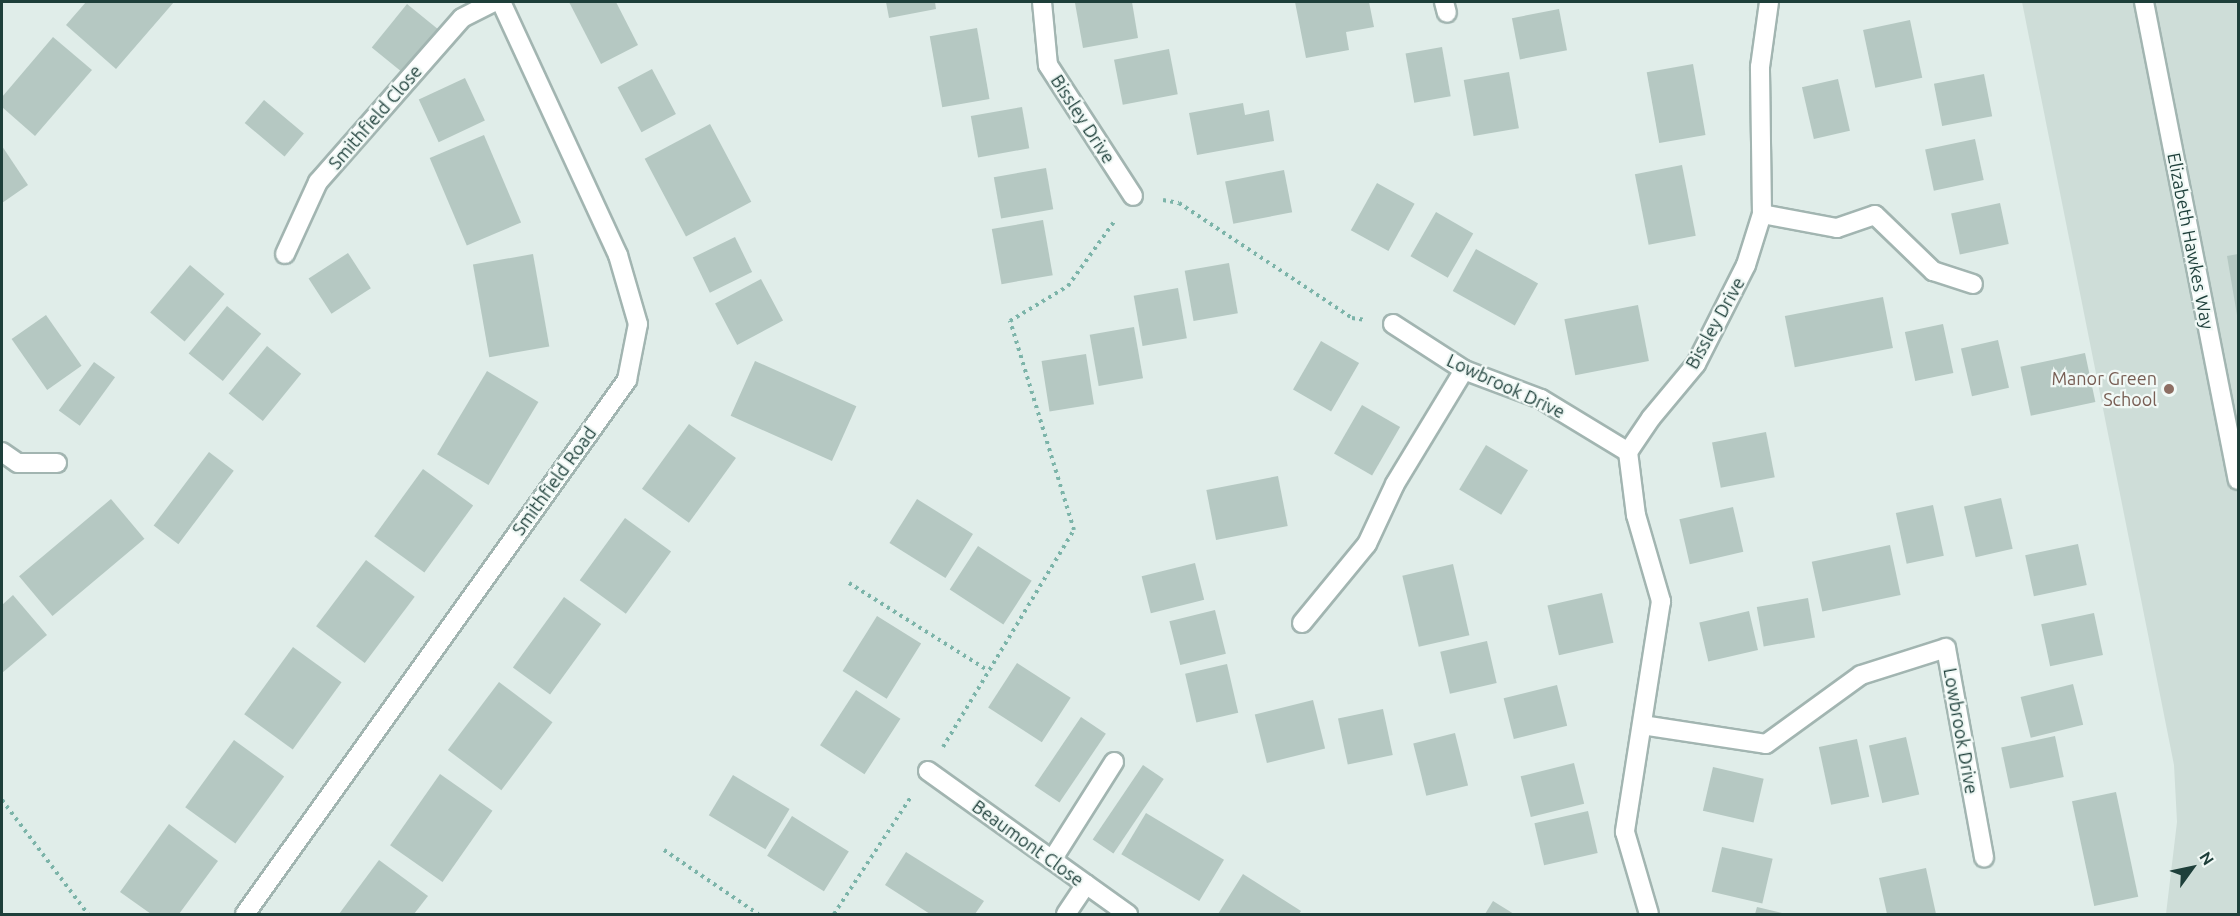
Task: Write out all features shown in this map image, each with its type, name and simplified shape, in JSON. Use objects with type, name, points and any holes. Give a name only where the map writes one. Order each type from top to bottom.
[{"type":"street","name":"Smithfield Close","points":[[285,254],[318,182],[462,18],[493,2]]},
{"type":"street","name":"Smithfield Road","points":[[245,915],[627,380],[638,324],[618,255],[501,2]]},
{"type":"street","name":"Bissley Drive","points":[[1042,2],[1048,64],[1133,196]]},
{"type":"street","name":"Bissley Drive","points":[[1628,452],[1651,418],[1696,364],[1746,265],[1762,214],[1760,67],[1769,2]]},
{"type":"street","name":"Elizabeth Hawkes Way","points":[[2144,2],[2238,480]]},
{"type":"street","points":[[1762,214],[1837,228],[1875,215],[1933,272],[1973,284]]},
{"type":"street","name":"Lowbrook Drive","points":[[1393,324],[1464,370],[1541,399],[1628,452]]},
{"type":"street","points":[[1302,623],[1367,544],[1395,484],[1464,370]]},
{"type":"street","points":[[2,451],[18,463],[57,462]]},
{"type":"street","points":[[1628,452],[1636,515],[1661,601],[1625,832],[1649,915]]},
{"type":"street","name":"Lowbrook Drive","points":[[1642,725],[1767,744],[1861,675],[1946,648],[1983,858]]},
{"type":"street","points":[[1052,860],[1114,762]]},
{"type":"street","name":"Beaumont Close","points":[[928,771],[1128,915]]},
{"type":"street","points":[[1066,915],[1086,885]]},
{"type":"path","points":[[834,915],[928,771],[1074,530],[1010,321],[1068,286],[1133,196],[1179,203],[1352,318],[1393,324]]},
{"type":"path","points":[[849,583],[989,671]]},
{"type":"path","points":[[2,800],[88,915]]},
{"type":"path","points":[[664,850],[758,915]]},
{"type":"shaded area","name":"Manor Green School","points":[[2022,2],[2238,2],[2238,914],[2166,914],[2177,822],[2174,765]]},
{"type":"building","points":[[86,2],[174,2],[116,69],[66,25]]},
{"type":"building","points":[[569,2],[616,2],[638,45],[601,64]]},
{"type":"building","points":[[886,2],[935,2],[936,9],[889,18]]},
{"type":"building","points":[[1132,2],[1138,38],[1083,48],[1075,3]]},
{"type":"building","points":[[1295,2],[1369,2],[1374,27],[1346,32],[1349,50],[1306,58]]},
{"type":"building","points":[[407,4],[438,29],[403,73],[372,48]]},
{"type":"building","points":[[1559,9],[1567,50],[1520,59],[1512,18]]},
{"type":"building","points":[[1910,20],[1922,78],[1875,88],[1863,30]]},
{"type":"building","points":[[977,28],[990,99],[942,107],[930,36]]},
{"type":"building","points":[[53,37],[92,70],[35,136],[2,107],[2,97]]},
{"type":"building","points":[[1442,47],[1451,96],[1414,103],[1406,53]]},
{"type":"building","points":[[1169,49],[1178,94],[1123,105],[1114,60]]},
{"type":"building","points":[[1693,64],[1706,135],[1659,143],[1647,72]]},
{"type":"building","points":[[652,69],[676,114],[642,132],[618,87]]},
{"type":"building","points":[[1509,72],[1519,128],[1474,136],[1464,80]]},
{"type":"building","points":[[1984,74],[1992,116],[1942,126],[1934,84]]},
{"type":"building","points":[[465,78],[485,121],[439,142],[419,100]]},
{"type":"building","points":[[1838,79],[1850,131],[1814,139],[1802,87]]},
{"type":"building","points":[[264,100],[304,133],[285,156],[245,123]]},
{"type":"building","points":[[1243,103],[1245,115],[1269,110],[1274,141],[1197,155],[1189,113]]},
{"type":"building","points":[[1022,107],[1029,148],[978,157],[971,116]]},
{"type":"building","points":[[710,124],[751,202],[686,236],[645,159]]},
{"type":"building","points":[[484,135],[521,222],[467,246],[430,158]]},
{"type":"building","points":[[1975,139],[1984,180],[1934,191],[1925,150]]},
{"type":"building","points":[[2,146],[28,185],[2,203]]},
{"type":"building","points":[[1682,165],[1696,236],[1649,245],[1635,174]]},
{"type":"building","points":[[1046,168],[1053,209],[1001,219],[994,177]]},
{"type":"building","points":[[1284,170],[1292,212],[1233,224],[1225,181]]},
{"type":"building","points":[[1377,183],[1415,204],[1388,251],[1351,230]]},
{"type":"building","points":[[2000,203],[2009,244],[1960,254],[1951,213]]},
{"type":"building","points":[[1436,212],[1473,234],[1448,278],[1410,256]]},
{"type":"building","points":[[1043,220],[1053,275],[1002,284],[992,229]]},
{"type":"building","points":[[735,237],[752,272],[710,293],[693,258]]},
{"type":"building","points":[[1476,249],[1538,283],[1515,325],[1453,291]]},
{"type":"building","points":[[348,253],[371,288],[331,314],[309,279]]},
{"type":"building","points":[[533,254],[549,347],[489,357],[473,265]]},
{"type":"building","points":[[2238,254],[2238,315],[2237,315],[2227,256]]},
{"type":"building","points":[[1229,263],[1238,313],[1194,321],[1185,271]]},
{"type":"building","points":[[190,265],[224,294],[185,341],[150,312]]},
{"type":"building","points":[[761,279],[783,320],[737,345],[715,303]]},
{"type":"building","points":[[1178,288],[1187,338],[1143,346],[1134,296]]},
{"type":"building","points":[[1883,297],[1893,348],[1795,367],[1785,316]]},
{"type":"building","points":[[1638,305],[1649,361],[1575,375],[1564,319]]},
{"type":"building","points":[[227,306],[261,334],[223,381],[189,353]]},
{"type":"building","points":[[46,315],[82,366],[47,390],[12,339]]},
{"type":"building","points":[[1943,324],[1953,373],[1915,381],[1905,332]]},
{"type":"building","points":[[1134,327],[1143,378],[1099,386],[1090,335]]},
{"type":"building","points":[[1998,340],[2009,388],[1972,396],[1961,349]]},
{"type":"building","points":[[1321,341],[1359,363],[1331,411],[1293,389]]},
{"type":"building","points":[[267,346],[301,374],[263,421],[229,393]]},
{"type":"building","points":[[2085,353],[2095,402],[2031,416],[2020,367]]},
{"type":"building","points":[[1086,354],[1094,404],[1050,411],[1042,361]]},
{"type":"building","points":[[755,361],[856,406],[832,461],[731,416]]},
{"type":"building","points":[[94,362],[115,377],[80,426],[59,411]]},
{"type":"building","points":[[487,371],[538,402],[488,485],[437,454]]},
{"type":"building","points":[[1362,405],[1400,427],[1372,475],[1334,453]]},
{"type":"building","points":[[689,424],[736,458],[689,523],[642,489]]},
{"type":"building","points":[[1766,432],[1775,477],[1721,488],[1712,442]]},
{"type":"building","points":[[1486,445],[1528,470],[1501,515],[1459,490]]},
{"type":"building","points":[[209,452],[234,471],[178,544],[154,525]]},
{"type":"building","points":[[423,469],[473,505],[424,573],[374,536]]},
{"type":"building","points":[[1278,476],[1288,526],[1216,540],[1206,490]]},
{"type":"building","points":[[2001,498],[2013,549],[1976,557],[1964,507]]},
{"type":"building","points":[[111,499],[144,539],[52,616],[19,576]]},
{"type":"building","points":[[917,499],[973,534],[945,578],[889,543]]},
{"type":"building","points":[[1933,505],[1944,556],[1907,564],[1896,513]]},
{"type":"building","points":[[1733,507],[1743,552],[1690,564],[1679,519]]},
{"type":"building","points":[[625,518],[671,552],[626,614],[580,580]]},
{"type":"building","points":[[2078,544],[2087,585],[2034,596],[2025,555]]},
{"type":"building","points":[[1890,545],[1901,595],[1822,612],[1812,562]]},
{"type":"building","points":[[978,546],[1032,581],[1003,624],[950,590]]},
{"type":"building","points":[[366,560],[415,597],[365,663],[316,626]]},
{"type":"building","points":[[1195,563],[1204,600],[1151,613],[1142,576]]},
{"type":"building","points":[[1453,564],[1469,635],[1419,647],[1402,576]]},
{"type":"building","points":[[1602,593],[1613,643],[1559,655],[1547,606]]},
{"type":"building","points":[[13,595],[47,635],[2,673],[2,605]]},
{"type":"building","points":[[564,597],[601,624],[550,694],[513,667]]},
{"type":"building","points":[[1808,598],[1815,637],[1764,646],[1757,607]]},
{"type":"building","points":[[1215,610],[1226,654],[1180,665],[1169,621]]},
{"type":"building","points":[[1749,611],[1758,650],[1708,661],[1699,622]]},
{"type":"building","points":[[2094,613],[2103,655],[2050,666],[2041,624]]},
{"type":"building","points":[[877,616],[921,644],[887,699],[843,671]]},
{"type":"building","points":[[1487,641],[1497,683],[1450,694],[1440,652]]},
{"type":"building","points":[[293,647],[342,682],[293,749],[244,714]]},
{"type":"building","points":[[1017,663],[1071,698],[1042,742],[988,707]]},
{"type":"building","points":[[1227,664],[1238,713],[1196,722],[1185,674]]},
{"type":"building","points":[[499,682],[553,722],[501,790],[448,750]]},
{"type":"building","points":[[2073,684],[2083,725],[2031,738],[2021,697]]},
{"type":"building","points":[[1557,685],[1567,726],[1514,739],[1504,698]]},
{"type":"building","points":[[856,690],[900,719],[865,774],[820,745]]},
{"type":"building","points":[[1313,700],[1325,749],[1267,763],[1255,715]]},
{"type":"building","points":[[1383,709],[1393,755],[1348,765],[1338,719]]},
{"type":"building","points":[[1081,717],[1106,734],[1059,803],[1035,786]]},
{"type":"building","points":[[1455,733],[1468,785],[1426,796],[1413,743]]},
{"type":"building","points":[[2055,736],[2064,777],[2010,789],[2001,747]]},
{"type":"building","points":[[1906,737],[1919,794],[1882,803],[1869,746]]},
{"type":"building","points":[[1857,739],[1869,797],[1831,805],[1819,747]]},
{"type":"building","points":[[234,740],[284,776],[235,844],[185,807]]},
{"type":"building","points":[[1574,763],[1584,804],[1531,817],[1521,776]]},
{"type":"building","points":[[1143,765],[1164,779],[1113,854],[1093,840]]},
{"type":"building","points":[[1713,767],[1764,779],[1754,823],[1703,811]]},
{"type":"building","points":[[440,774],[492,811],[443,882],[390,845]]},
{"type":"building","points":[[733,775],[790,809],[765,849],[709,815]]},
{"type":"building","points":[[2116,792],[2138,897],[2094,906],[2072,801]]},
{"type":"building","points":[[1588,811],[1598,853],[1544,865],[1534,823]]},
{"type":"building","points":[[1146,813],[1224,860],[1199,901],[1121,854]]},
{"type":"building","points":[[792,816],[849,852],[824,891],[767,856]]},
{"type":"building","points":[[169,824],[218,861],[179,914],[151,914],[120,892]]},
{"type":"building","points":[[1722,847],[1773,859],[1762,904],[1712,892]]},
{"type":"building","points":[[906,852],[984,901],[975,914],[930,914],[885,885]]},
{"type":"building","points":[[379,860],[428,896],[414,914],[339,914]]},
{"type":"building","points":[[1926,868],[1936,914],[1887,914],[1879,878]]},
{"type":"building","points":[[1243,874],[1301,911],[1299,914],[1218,914]]},
{"type":"building","points":[[1493,901],[1514,914],[1485,914]]},
{"type":"building","points":[[1757,907],[1786,914],[1755,914]]},
{"type":"place","name":"Manor Green School","points":[[2169,389]]}]
